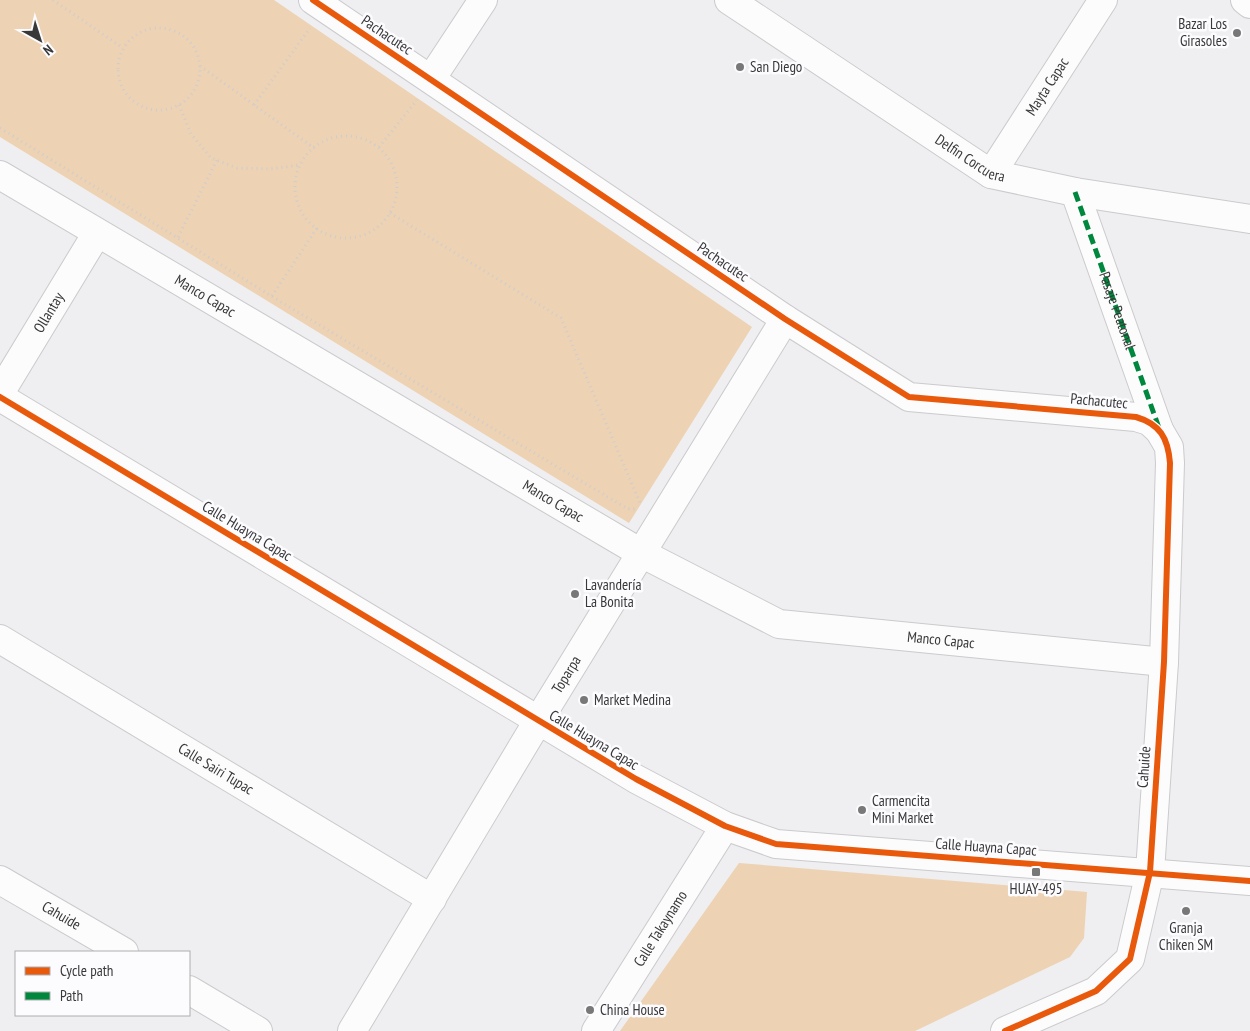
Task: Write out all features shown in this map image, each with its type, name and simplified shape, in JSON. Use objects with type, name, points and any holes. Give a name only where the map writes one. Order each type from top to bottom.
[{"type":"street","name":"Pachacutec","points":[[313,0],[785,319],[909,397],[1136,417],[1149,421],[1159,430]]},
{"type":"street","points":[[431,79],[483,0]]},
{"type":"street","name":"Delfin Corcuera","points":[[729,0],[991,174],[1075,192],[1250,219]]},
{"type":"street","name":"Mayta Capac","points":[[991,174],[1103,0]]},
{"type":"street","points":[[1245,0],[1250,4]]},
{"type":"street","name":"Manco Capac","points":[[0,175],[641,553],[779,624],[1164,662]]},
{"type":"street","name":"Pasaje Peatonal","points":[[1075,192],[1159,430]]},
{"type":"street","name":"Ollantay","points":[[0,392],[97,233]]},
{"type":"street","name":"Toparpa","points":[[352,1031],[538,721],[785,319]]},
{"type":"street","name":"Calle Huayna Capac","points":[[0,397],[538,721],[645,784],[725,826],[776,844],[1250,881]]},
{"type":"street","name":"Cahuide","points":[[1005,1031],[1096,991],[1130,959],[1150,872],[1164,662],[1170,463],[1169,447],[1159,430]]},
{"type":"street","name":"Calle Sairi Tupac","points":[[0,639],[432,900]]},
{"type":"street","name":"Calle Takaynamo","points":[[596,1031],[725,826]]},
{"type":"street","name":"Cahuide","points":[[0,880],[122,951]]},
{"type":"street","points":[[190,991],[258,1031]]},
{"type":"path","points":[[53,0],[123,48]]},
{"type":"path","points":[[151,28],[163,28],[185,36],[198,56],[200,66],[196,87],[189,97],[179,105],[168,109],[144,108],[130,98],[120,82],[117,71],[123,48],[140,32],[151,28]]},
{"type":"path","points":[[254,105],[311,28]]},
{"type":"path","points":[[200,66],[314,148]]},
{"type":"path","points":[[379,147],[423,92],[431,79]]},
{"type":"path","points":[[179,105],[192,134],[211,158],[238,168],[269,169],[300,165]]},
{"type":"path","points":[[0,128],[272,296],[628,509],[643,510],[561,318],[390,213]]},
{"type":"path","points":[[350,136],[365,139],[379,147],[390,159],[396,173],[397,189],[395,202],[390,213],[380,224],[369,232],[343,238],[317,228],[306,218],[299,206],[296,193],[296,179],[300,165],[314,148],[334,137],[350,136]]},
{"type":"path","points":[[178,237],[217,160]]},
{"type":"path","points":[[272,296],[317,228]]},
{"type":"shaded area","points":[[0,0],[274,0],[752,327],[629,523],[0,137]]},
{"type":"shaded area","points":[[739,863],[1087,892],[1084,938],[1070,957],[915,1031],[620,1031]]},
{"type":"marked path","points":[[1075,192],[1159,428]]},
{"type":"cycle path","points":[[313,0],[785,319],[909,397],[1136,417],[1151,424],[1161,433],[1165,439],[1170,463],[1164,662],[1150,872],[1130,959],[1096,991],[1005,1031]]},
{"type":"cycle path","points":[[0,397],[636,779],[725,826],[776,844],[1250,881]]},
{"type":"place","name":"Bazar Los Girasoles","points":[[1237,33]]},
{"type":"place","name":"San Diego","points":[[740,67]]},
{"type":"place","name":"Lavandería La Bonita","points":[[575,594]]},
{"type":"place","name":"Market Medina","points":[[584,700]]},
{"type":"place","name":"Carmencita Mini Market","points":[[862,810]]},
{"type":"place","name":"HUAY-495","points":[[1036,872]]},
{"type":"place","name":"Granja Chiken SM","points":[[1186,911]]},
{"type":"place","name":"China House","points":[[590,1010]]}]
